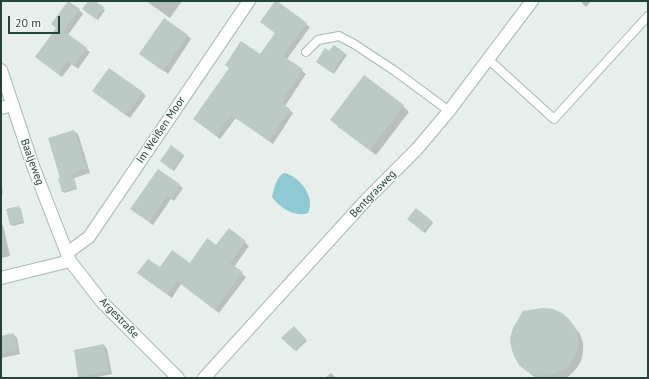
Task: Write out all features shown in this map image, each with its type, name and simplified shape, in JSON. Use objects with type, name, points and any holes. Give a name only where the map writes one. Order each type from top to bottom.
[{"type":"street","name":"Im Weißen Moor","points":[[1,278],[68,257],[89,237],[249,1]]},
{"type":"street","name":"Bentgrasweg","points":[[204,378],[367,199],[417,149],[449,111],[532,1]]},
{"type":"street","name":"Baaljeweg","points":[[1,70],[7,107],[33,166],[68,257]]},
{"type":"street","name":"Argestraße","points":[[68,257],[102,302],[178,378]]},
{"type":"lane","points":[[488,59],[554,119],[648,16]]},
{"type":"lane","points":[[306,52],[318,40],[339,36],[395,71],[449,111]]},
{"type":"water","points":[[284,173],[296,178],[305,188],[310,201],[308,213],[298,214],[288,211],[272,197],[277,180]]},
{"type":"building","points":[[68,1],[80,9],[64,31],[87,48],[74,66],[67,61],[58,74],[35,57],[56,28],[51,24]]},
{"type":"building","points":[[88,1],[95,1],[104,7],[96,19],[82,9]]},
{"type":"building","points":[[275,1],[307,23],[283,56],[303,69],[281,103],[290,109],[269,141],[231,115],[216,136],[193,119],[229,68],[225,65],[241,41],[260,54],[275,33],[260,22]]},
{"type":"building","points":[[164,18],[188,35],[163,71],[139,54]]},
{"type":"building","points":[[334,45],[345,53],[332,73],[316,62],[325,48],[329,51]]},
{"type":"building","points":[[109,68],[143,92],[126,115],[92,91]]},
{"type":"building","points":[[364,75],[404,105],[370,150],[330,120]]},
{"type":"building","points":[[74,130],[87,169],[60,178],[48,138]]},
{"type":"building","points":[[171,145],[183,154],[172,170],[160,161]]},
{"type":"building","points":[[158,169],[180,184],[171,199],[167,196],[149,222],[130,209]]},
{"type":"building","points":[[72,175],[76,187],[62,192],[58,178]]},
{"type":"building","points":[[19,206],[23,221],[10,225],[6,209]]},
{"type":"building","points":[[416,208],[432,221],[423,232],[407,219]]},
{"type":"building","points":[[229,228],[246,241],[230,263],[243,272],[215,310],[177,281],[167,294],[137,273],[148,259],[160,267],[172,250],[190,263],[207,238],[216,245]]},
{"type":"building","points":[[543,308],[553,309],[562,313],[575,327],[578,336],[578,346],[570,364],[563,370],[545,376],[535,375],[526,371],[519,365],[511,347],[510,338],[513,328],[523,311]]},
{"type":"building","points":[[294,326],[306,339],[294,350],[281,338]]},
{"type":"building","points":[[13,333],[18,350],[1,354],[1,336]]},
{"type":"building","points":[[104,344],[109,371],[78,377],[74,350]]}]
